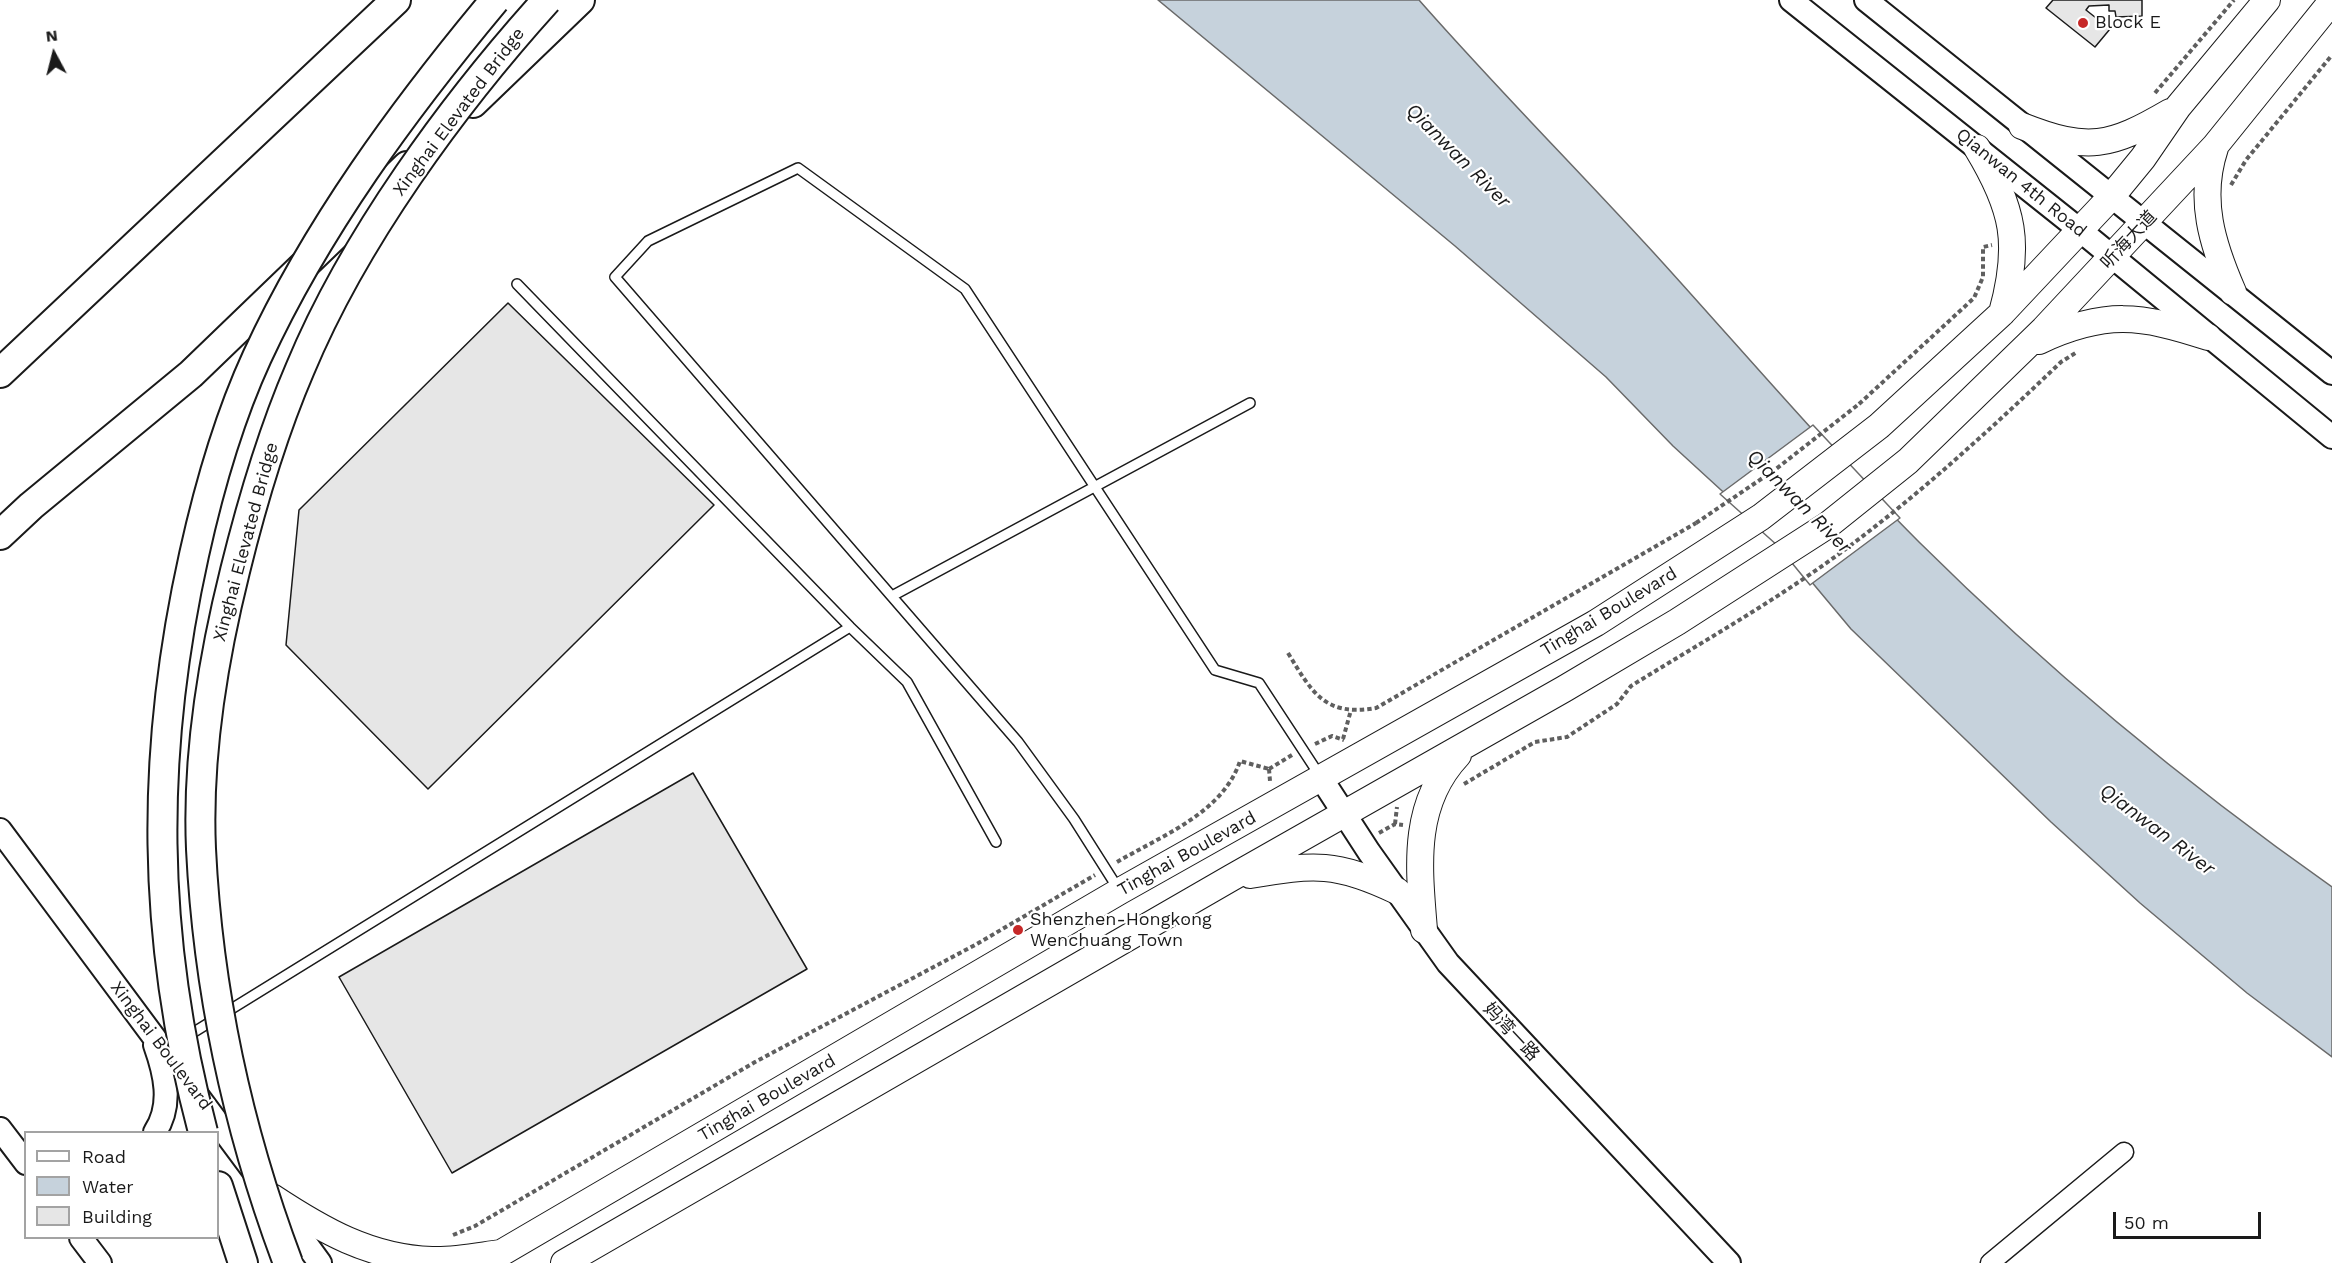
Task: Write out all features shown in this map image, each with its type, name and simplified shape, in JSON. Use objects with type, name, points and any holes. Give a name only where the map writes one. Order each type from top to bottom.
[{"type":"main road","points":[[0,373],[396,0]]},
{"type":"main road","points":[[202,1131],[188,1076],[176,1011],[165,929],[160,848],[162,776],[171,679],[205,507],[229,423],[257,357],[290,290],[324,232],[383,144],[495,0]]},
{"type":"main road","name":"Xinghai Elevated Bridge","points":[[288,1263],[248,1146],[231,1081],[218,1007],[208,928],[201,846],[203,782],[210,695],[225,611],[272,439],[301,366],[335,296],[374,226],[424,156],[479,82],[547,0]]},
{"type":"main road","points":[[0,535],[191,374],[580,0]]},
{"type":"main road","points":[[2001,314],[2111,197],[2178,107],[2267,0]]},
{"type":"main road","name":"听海大道","points":[[1467,745],[1613,661],[1738,584],[1828,525],[1908,462],[2028,346],[2216,146],[2332,1]]},
{"type":"main road","points":[[2022,126],[2055,139],[2098,143],[2136,132],[2178,107]]},
{"type":"main road","points":[[2216,146],[2207,181],[2208,223],[2220,264],[2233,292]]},
{"type":"main road","points":[[1977,148],[1999,188],[2006,207],[2013,241],[2011,280],[2001,314]]},
{"type":"main road","name":"Tinghai Boulevard","points":[[494,1258],[1120,891],[1596,623],[1714,548],[1803,487],[1879,426],[2001,314]]},
{"type":"main road","points":[[2028,346],[2064,329],[2118,318],[2171,325],[2208,337]]},
{"type":"main road","points":[[0,512],[32,506]]},
{"type":"main road","points":[[564,1263],[1467,745]]},
{"type":"main road","points":[[1424,930],[1419,850],[1421,829],[1436,785],[1448,765],[1467,745]]},
{"type":"main road","points":[[1232,878],[1276,870],[1325,867],[1348,870],[1397,891]]},
{"type":"main road","points":[[219,1189],[243,1263]]},
{"type":"main road","points":[[272,1197],[316,1226],[369,1250],[432,1260],[494,1258]]},
{"type":"street","name":"Qianwan 4th Road","points":[[1791,0],[2081,231],[2332,437]]},
{"type":"street","points":[[1866,0],[2332,373]]},
{"type":"street","name":"妈湾一路","points":[[1321,778],[1424,930],[1472,990],[1729,1263]]},
{"type":"street","name":"Xinghai Boulevard","points":[[0,830],[166,1050],[320,1263]]},
{"type":"street","points":[[150,1029],[165,1080],[164,1113],[155,1131]]},
{"type":"street","points":[[12,1142],[24,1160]]},
{"type":"street","points":[[1990,1263],[2124,1152]]},
{"type":"street","points":[[82,1239],[100,1263]]},
{"type":"lane","points":[[1120,891],[1074,819],[1018,742],[615,277],[648,241],[798,168],[965,289],[1215,670],[1259,683],[1321,778]]},
{"type":"lane","points":[[517,284],[850,627],[907,682],[996,842]]},
{"type":"lane","points":[[892,596],[1250,403]]},
{"type":"lane","points":[[166,1050],[850,627]]},
{"type":"path","points":[[2147,100],[2163,86],[2234,0]]},
{"type":"path","points":[[2230,188],[2246,159],[2332,55]]},
{"type":"path","points":[[1288,653],[1317,697],[1328,704],[1351,710],[1376,708],[1696,523],[1776,469],[1859,404],[1974,298],[1983,277],[1983,247]]},
{"type":"path","points":[[1461,786],[1535,742],[1567,737],[1617,704],[1631,686],[1755,610],[1843,551],[1927,484],[2061,362],[2086,348]]},
{"type":"path","points":[[1343,739],[1351,710]]},
{"type":"path","points":[[449,1236],[475,1226],[756,1062],[975,945],[1198,814],[1217,800],[1235,776],[1240,761],[1269,769]]},
{"type":"water","name":"Qianwan River","points":[[1158,0],[1419,0],[1663,263],[1821,439],[1967,589],[2118,723],[2224,807],[2332,887],[2332,1057],[2247,993],[2140,903],[2051,822],[1851,629],[1780,544],[1673,446],[1606,377],[1455,246]]},
{"type":"pier","points":[[1813,425],[1900,518],[1810,585],[1778,546],[1720,494]]},
{"type":"building","name":"Block E","points":[[2053,0],[2142,0],[2142,16],[2116,17],[2115,11],[2109,11],[2109,5],[2089,6],[2086,10],[2110,29],[2095,47],[2046,8]]},
{"type":"building","points":[[508,303],[714,505],[428,789],[286,645],[299,510]]},
{"type":"building","points":[[693,773],[807,969],[452,1173],[339,977]]},
{"type":"place","name":"Block E","points":[[2083,23]]},
{"type":"place","name":"Shenzhen-Hongkong Wenchuang Town","points":[[1018,930]]}]
